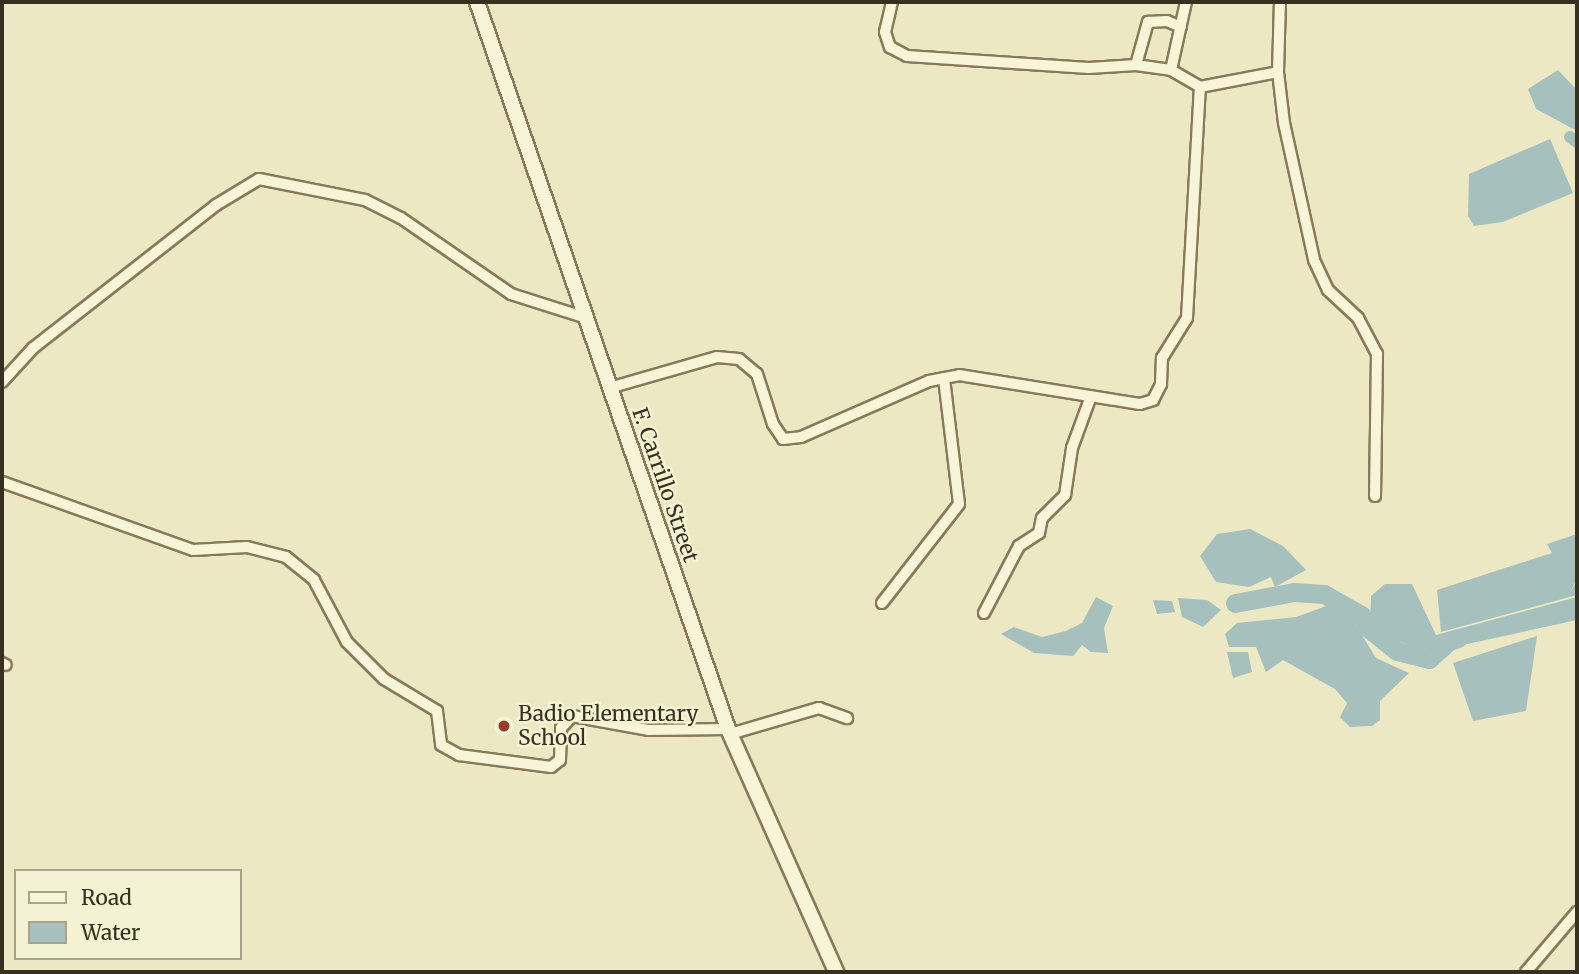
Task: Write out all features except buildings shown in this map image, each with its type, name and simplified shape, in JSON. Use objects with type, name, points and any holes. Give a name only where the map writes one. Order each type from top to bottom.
[{"type":"street","name":"F. Carrillo Street","points":[[477,2],[583,317],[729,732],[836,972]]},
{"type":"street","points":[[892,2],[885,32],[890,47],[907,56],[1089,68],[1136,65],[1171,70],[1200,87],[1278,72]]},
{"type":"street","points":[[1171,70],[1186,2]]},
{"type":"street","points":[[1280,2],[1278,72],[1284,123],[1314,260],[1328,289],[1358,318],[1377,354],[1375,496]]},
{"type":"street","points":[[1136,65],[1148,22],[1167,20],[1181,27]]},
{"type":"street","points":[[609,387],[717,357],[739,359],[757,374],[773,425],[783,439],[801,437],[944,378],[959,375],[1140,404],[1153,400],[1161,384],[1162,358],[1186,318],[1200,87]]},
{"type":"street","points":[[2,382],[33,348],[216,205],[258,179],[365,200],[401,218],[511,294],[583,317]]},
{"type":"street","points":[[882,603],[959,504],[944,378]]},
{"type":"street","points":[[984,613],[1019,546],[1040,533],[1042,519],[1065,495],[1072,448],[1091,396]]},
{"type":"street","points":[[2,482],[193,550],[247,547],[286,556],[314,580],[347,642],[384,679],[437,711],[441,745],[458,755],[551,767],[560,761],[561,727],[572,716],[648,730],[729,732],[819,708],[847,718]]},
{"type":"street","points":[[1526,972],[1577,912]]},
{"type":"water","points":[[1558,70],[1577,90],[1577,131],[1536,109],[1528,89]]},
{"type":"water","points":[[1550,139],[1573,193],[1503,222],[1474,226],[1468,216],[1469,174]]},
{"type":"water","points":[[1250,529],[1283,546],[1306,570],[1275,587],[1271,577],[1249,587],[1216,582],[1200,556],[1217,534]]},
{"type":"water","points":[[1577,534],[1577,579],[1570,592],[1577,581],[1577,595],[1441,632],[1437,590],[1552,553],[1547,544]]},
{"type":"water","points":[[1385,584],[1412,584],[1436,635],[1577,597],[1577,620],[1440,650],[1414,648],[1370,628],[1371,596]]},
{"type":"water","points":[[1096,597],[1113,606],[1104,628],[1108,653],[1091,652],[1082,645],[1073,656],[1034,653],[1001,634],[1014,627],[1042,637],[1066,631],[1082,623]]},
{"type":"water","points":[[1178,598],[1207,600],[1221,610],[1203,627],[1182,617]]},
{"type":"water","points":[[1153,600],[1172,601],[1175,612],[1157,614]]},
{"type":"water","points":[[1329,605],[1351,617],[1376,658],[1409,673],[1380,701],[1380,720],[1372,726],[1350,727],[1340,717],[1347,703],[1335,689],[1283,660],[1266,672],[1256,647],[1229,647],[1225,634],[1237,623],[1296,617]]},
{"type":"water","points":[[1537,636],[1526,711],[1473,721],[1453,663]]},
{"type":"water","points":[[1227,652],[1248,652],[1252,672],[1233,678]]},
{"type":"waterway","points":[[1570,137],[1577,142]]},
{"type":"waterway","points":[[1235,603],[1294,592],[1324,594],[1361,615],[1367,627],[1397,651],[1429,659],[1449,641],[1458,638]]},
{"type":"place","name":"Badio Elementary School","points":[[504,726]]}]
